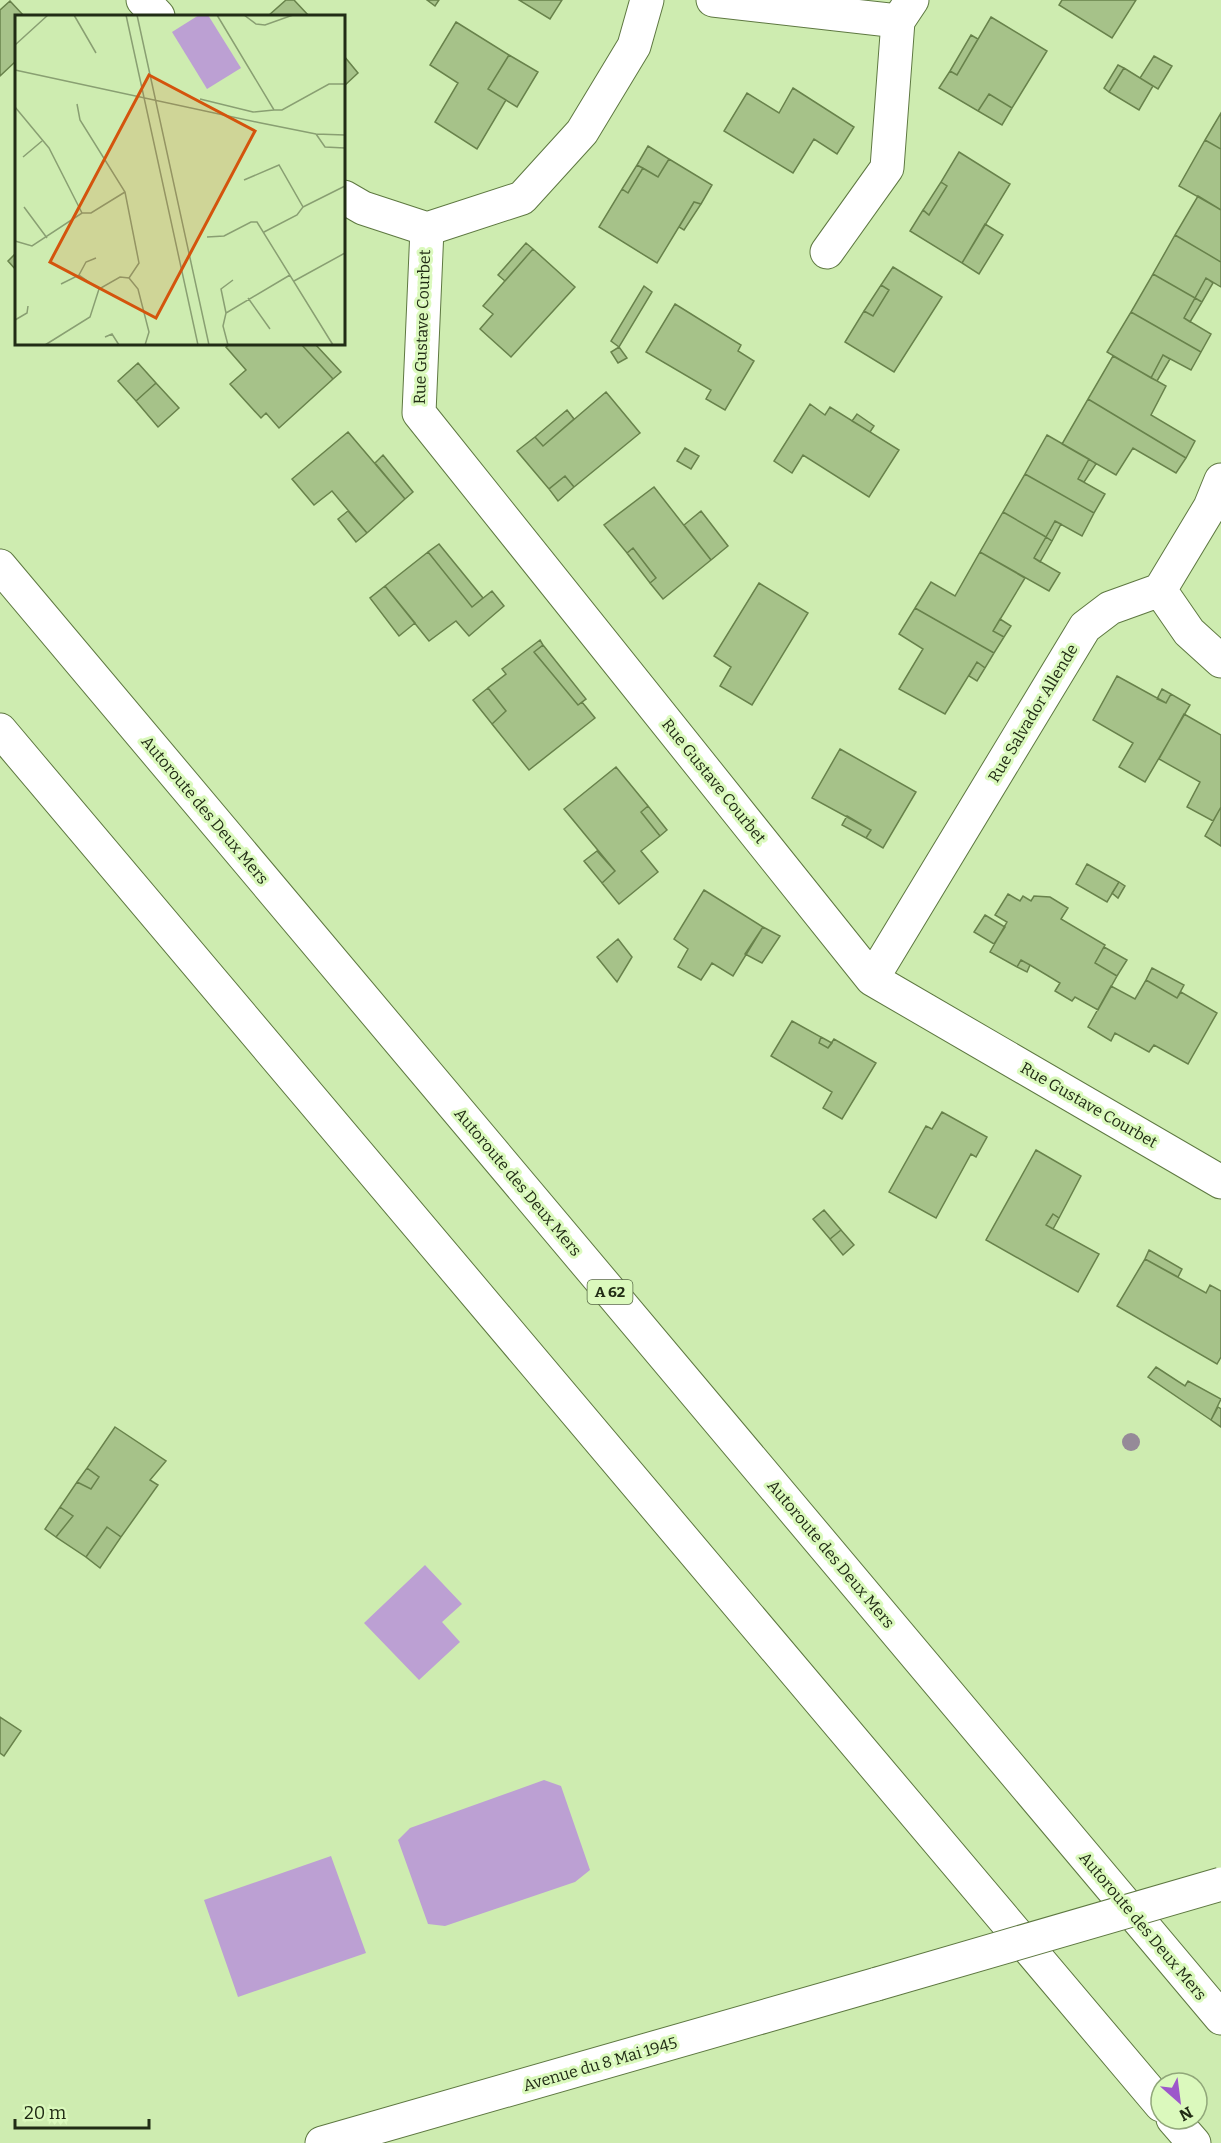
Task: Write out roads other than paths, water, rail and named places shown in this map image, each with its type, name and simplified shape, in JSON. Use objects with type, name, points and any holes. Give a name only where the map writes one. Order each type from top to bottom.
[{"type":"main road","points":[[143,0],[157,15]]},
{"type":"main road","points":[[345,198],[363,208],[427,229],[522,198],[582,132],[634,46],[647,0]]},
{"type":"main road","points":[[713,0],[905,10],[887,168],[827,252]]},
{"type":"main road","name":"Rue Gustave Courbet","points":[[427,229],[419,413],[872,979],[1221,1182]]},
{"type":"main road","points":[[1221,480],[1210,507],[1160,590],[1189,632],[1221,661]]},
{"type":"main road","name":"Autoroute des Deux Mers","points":[[0,566],[1221,2018]]},
{"type":"main road","name":"Rue Salvador Allende","points":[[872,979],[1085,627],[1110,608],[1160,590]]},
{"type":"main road","points":[[0,730],[1149,2091]]},
{"type":"main road","name":"Avenue du 8 Mai 1945","points":[[322,2143],[1221,1884]]},
{"type":"main road","points":[[1184,2131],[1194,2143]]}]
